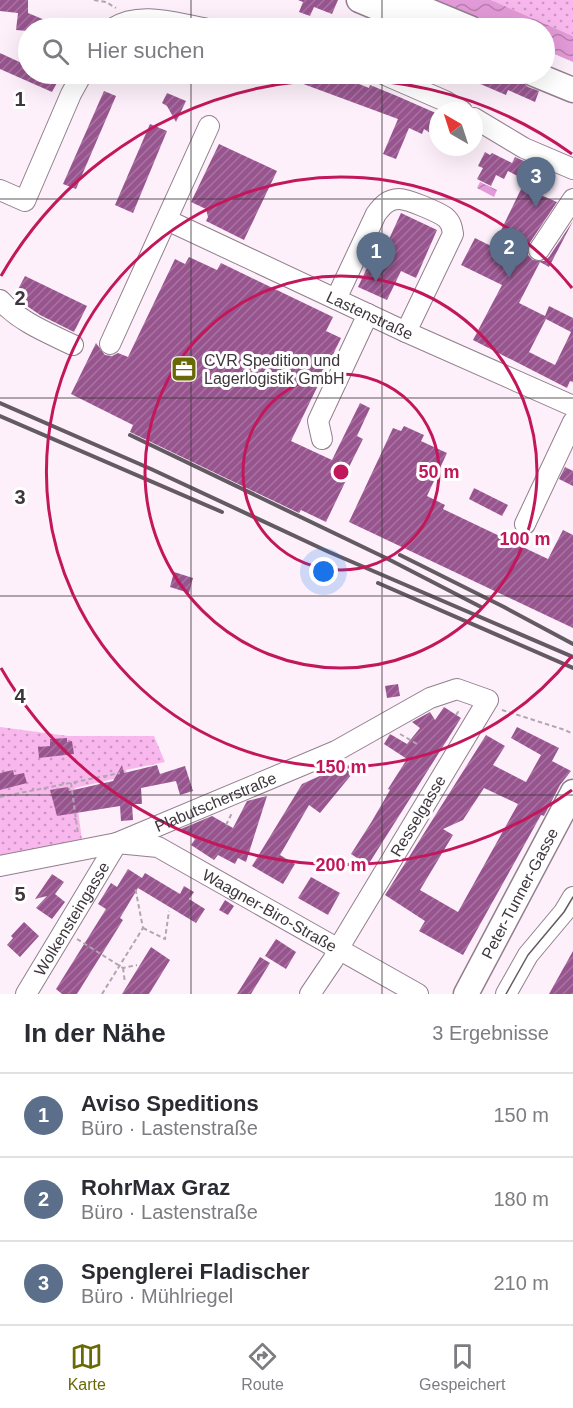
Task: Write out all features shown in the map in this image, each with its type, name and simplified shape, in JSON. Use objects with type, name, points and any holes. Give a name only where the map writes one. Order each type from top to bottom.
[{"type":"main road","points":[[359,0],[403,18]]},
{"type":"main road","points":[[402,0],[446,18]]},
{"type":"main road","points":[[555,65],[573,72]]},
{"type":"main road","points":[[555,83],[573,90]]},
{"type":"main road","name":"Peter-Tunner-Gasse","points":[[466,994],[573,792]]},
{"type":"street","points":[[0,190],[25,201],[76,84]]},
{"type":"street","points":[[407,84],[448,102]]},
{"type":"street","points":[[483,123],[524,148],[573,169]]},
{"type":"street","points":[[110,344],[209,126]]},
{"type":"street","points":[[336,299],[376,214],[383,205],[400,199],[439,214],[446,218],[452,226],[453,234],[410,334]]},
{"type":"street","points":[[539,250],[573,199]]},
{"type":"street","name":"Lastenstraße","points":[[167,220],[410,334],[573,406]]},
{"type":"street","points":[[0,300],[12,313],[29,324],[73,345]]},
{"type":"street","points":[[322,439],[318,421],[368,314]]},
{"type":"street","points":[[525,524],[573,422]]},
{"type":"street","name":"Plabutscherstraße","points":[[0,866],[117,843],[395,728],[430,698],[457,688],[486,702]]},
{"type":"street","name":"Resselgasse","points":[[310,994],[333,960],[486,702]]},
{"type":"street","name":"Waagner-Biro-Straße","points":[[117,843],[158,847],[418,994]]},
{"type":"street","name":"Wolkensteingasse","points":[[26,994],[117,843]]},
{"type":"street","points":[[511,986],[533,949],[564,912],[573,897]]},
{"type":"street","points":[[511,986],[573,921]]},
{"type":"path","points":[[94,0],[106,2],[122,12],[121,18]]},
{"type":"path","points":[[486,702],[573,734]]},
{"type":"path","points":[[395,728],[398,739]]},
{"type":"path","points":[[395,728],[419,745]]},
{"type":"path","points":[[0,798],[120,773]]},
{"type":"path","points":[[71,783],[80,850]]},
{"type":"path","points":[[102,994],[143,928],[135,886]]},
{"type":"path","points":[[143,928],[165,939],[169,911]]},
{"type":"path","points":[[65,932],[123,968],[137,965]]},
{"type":"path","points":[[123,968],[125,983]]},
{"type":"shaded area","points":[[491,0],[573,0],[573,36],[555,28],[555,18],[532,18]]},
{"type":"shaded area","points":[[0,727],[68,736],[154,736],[165,762],[126,770],[127,776],[75,788],[82,840],[0,857]]},
{"type":"water","points":[[429,0],[491,0],[532,18],[471,18]]},
{"type":"water","points":[[555,28],[573,36],[573,62],[555,54]]},
{"type":"water","points":[[480,182],[497,190],[494,197],[477,188]]},
{"type":"building","points":[[0,0],[28,0],[28,13],[40,18],[18,18],[18,30],[16,30],[18,13],[0,11]]},
{"type":"building","points":[[298,0],[338,0],[332,14],[314,7],[310,16],[299,12],[303,2]]},
{"type":"building","points":[[0,53],[18,61],[18,77],[0,69]]},
{"type":"building","points":[[34,84],[56,84],[52,92]]},
{"type":"building","points":[[303,84],[359,84],[369,88],[370,85],[429,110],[429,132],[424,129],[422,134],[409,128],[396,159],[383,154],[398,119]]},
{"type":"building","points":[[480,84],[525,84],[539,91],[535,102],[508,90],[506,95]]},
{"type":"building","points":[[104,91],[116,96],[76,189],[63,184]]},
{"type":"building","points":[[167,93],[186,101],[176,122],[167,106],[162,103]]},
{"type":"building","points":[[150,124],[167,131],[133,213],[115,205]]},
{"type":"building","points":[[219,144],[277,171],[244,240],[206,221],[208,217],[206,209],[191,202]]},
{"type":"building","points":[[485,152],[490,155],[492,153],[512,163],[515,157],[535,166],[527,181],[508,171],[504,179],[496,175],[491,186],[477,179],[483,168],[478,166]]},
{"type":"building","points":[[522,187],[557,202],[529,244],[528,255],[533,260],[544,261],[549,257],[573,221],[549,267],[540,262],[519,303],[545,316],[549,306],[573,318],[573,382],[570,381],[567,388],[473,340],[502,285],[461,265],[475,238],[493,247]],"holes":[[[546,319],[571,332],[555,365],[529,352]]]},
{"type":"building","points":[[401,213],[437,230],[416,278],[401,271],[387,300],[358,287],[372,257],[379,261]]},
{"type":"building","points":[[189,257],[217,270],[221,263],[333,317],[326,331],[341,338],[291,441],[332,460],[360,403],[370,408],[357,436],[363,439],[326,522],[301,510],[299,513],[130,432],[133,425],[71,394],[96,343],[105,355],[112,356],[118,353],[128,357],[175,259],[185,264]]},
{"type":"building","points":[[25,276],[87,306],[74,332],[40,315],[14,297]]},
{"type":"building","points":[[404,426],[424,435],[421,441],[447,453],[427,496],[445,505],[443,509],[548,559],[563,530],[573,535],[573,628],[349,522],[393,428],[401,431]]},
{"type":"building","points":[[565,467],[573,471],[573,486],[559,479]]},
{"type":"building","points":[[474,488],[508,505],[502,516],[469,499]]},
{"type":"building","points":[[174,572],[193,578],[189,593],[170,587]]},
{"type":"building","points":[[398,684],[400,696],[387,698],[385,686]]},
{"type":"building","points":[[444,707],[461,718],[368,865],[351,854],[407,759],[384,744],[390,734],[407,744],[420,728],[412,722],[430,712],[435,720]]},
{"type":"building","points":[[517,727],[559,748],[552,761],[571,771],[560,785],[544,816],[541,815],[463,955],[419,931],[425,921],[385,895],[486,735],[505,746],[493,765],[526,782],[541,755],[511,738]],"holes":[[[484,788],[518,804],[458,912],[420,890],[453,835],[443,829],[463,820]]]},
{"type":"building","points":[[67,738],[67,742],[72,741],[74,754],[39,758],[38,747],[50,746],[50,739]]},
{"type":"building","points":[[122,765],[124,773],[157,765],[160,774],[185,766],[193,791],[180,795],[176,781],[141,788],[142,804],[132,804],[133,820],[121,821],[120,806],[57,816],[50,790],[68,787],[69,791],[113,781]]},
{"type":"building","points":[[342,766],[352,774],[320,813],[309,805],[280,855],[295,864],[283,884],[252,866],[302,784]]},
{"type":"building","points":[[13,770],[14,775],[24,773],[27,783],[0,790],[0,773]]},
{"type":"building","points":[[267,796],[246,862],[238,858],[235,864],[218,855],[214,860],[191,845],[195,839],[181,829],[212,816],[233,828],[247,801]]},
{"type":"building","points":[[128,869],[142,878],[145,873],[180,894],[184,886],[194,892],[189,899],[205,909],[196,923],[138,888],[120,918],[123,920],[77,994],[62,994],[56,989],[106,909],[98,904],[111,883],[117,887]]},
{"type":"building","points":[[52,874],[64,882],[55,894],[65,902],[52,919],[36,908],[47,896],[35,899]]},
{"type":"building","points":[[311,877],[340,893],[328,915],[298,898]]},
{"type":"building","points":[[225,900],[234,906],[228,915],[219,910]]},
{"type":"building","points":[[24,922],[39,936],[20,957],[7,945],[13,938],[11,936]]},
{"type":"building","points":[[276,939],[296,952],[286,969],[265,956]]},
{"type":"building","points":[[151,947],[170,960],[149,994],[122,994]]},
{"type":"building","points":[[573,951],[573,994],[549,994]]},
{"type":"building","points":[[260,957],[270,963],[251,994],[237,994]]},
{"type":"tram line","points":[[506,994],[528,955],[564,912],[573,897]]},
{"type":"railway","points":[[0,403],[151,469],[329,552],[573,657]]},
{"type":"railway","points":[[0,416],[222,512]]},
{"type":"railway","points":[[130,435],[388,559],[481,607]]},
{"type":"railway","points":[[400,555],[573,644]]},
{"type":"railway","points":[[378,583],[573,668]]},
{"type":"place","name":"Spenglerei Fladischer","points":[[536,207]]},
{"type":"place","name":"RohrMax Graz","points":[[509,278]]},
{"type":"place","name":"Aviso Speditions","points":[[376,282]]},
{"type":"place","name":"CVR Spedition und Lagerlogistik GmbH","points":[[184,369]]}]
